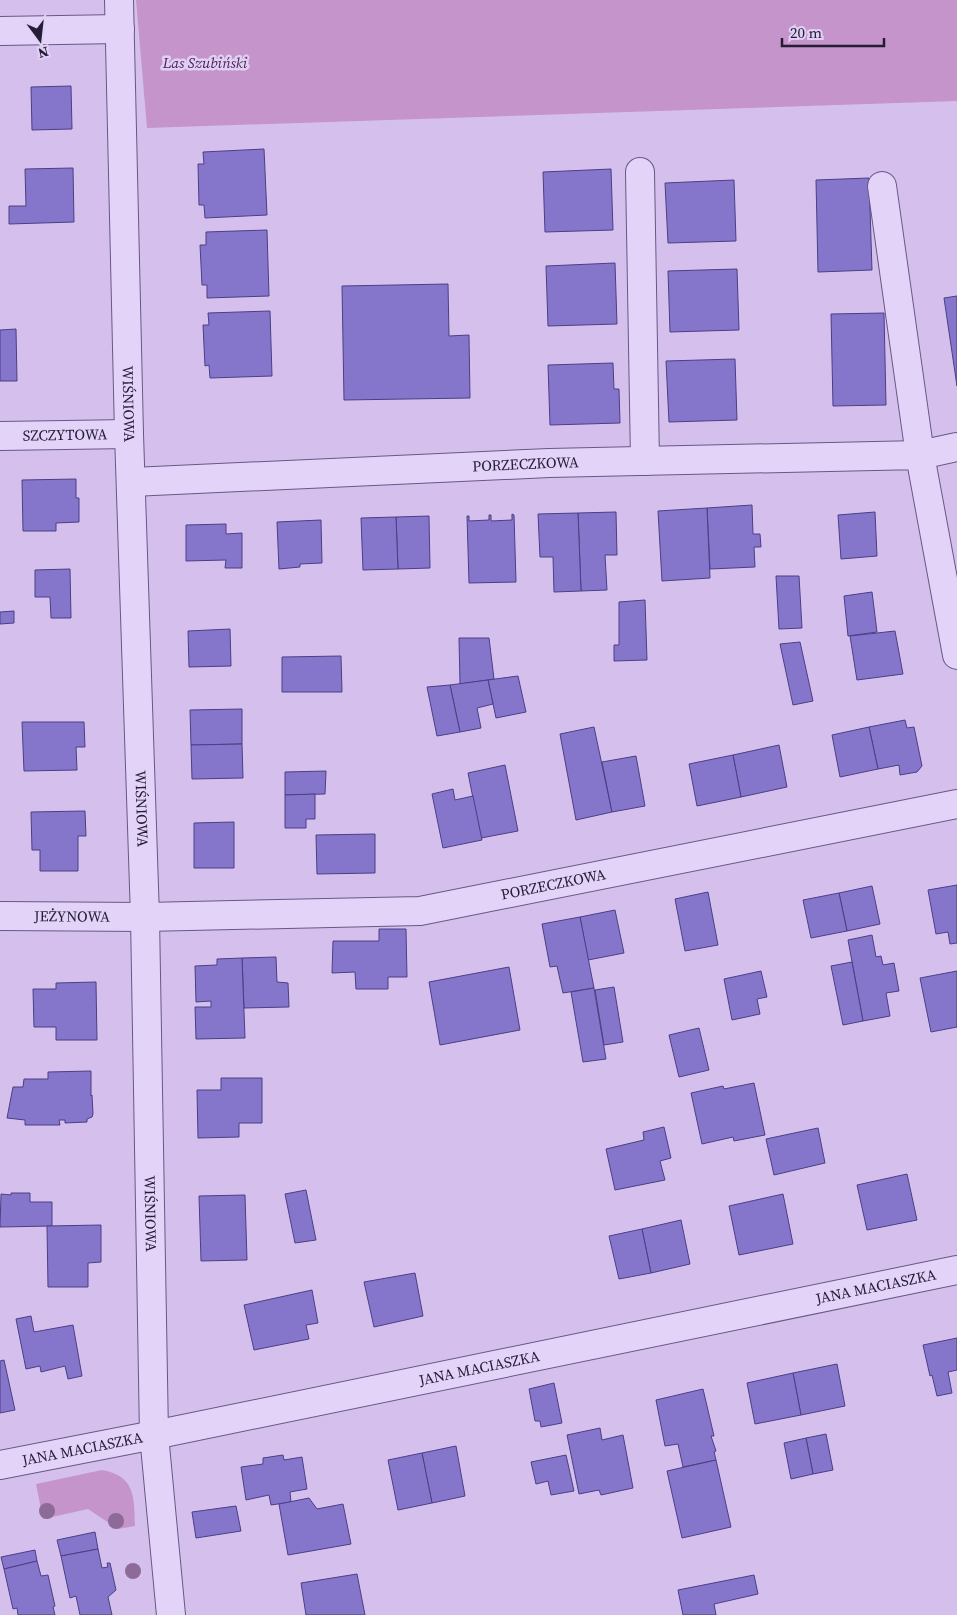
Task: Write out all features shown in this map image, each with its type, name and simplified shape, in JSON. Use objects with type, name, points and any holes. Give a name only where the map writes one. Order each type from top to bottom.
[{"type":"street","name":"WIŚNIOWA","points":[[119,0],[129,434],[145,917],[154,1435],[171,1615]]},
{"type":"street","points":[[0,31],[120,28]]},
{"type":"street","points":[[640,172],[645,461]]},
{"type":"street","points":[[882,186],[920,455],[957,655]]},
{"type":"street","name":"SZCZYTOWA","points":[[0,436],[129,434]]},
{"type":"street","name":"PORZECZKOWA","points":[[132,482],[539,464],[920,455],[957,447]]},
{"type":"street","name":"PORZECZKOWA","points":[[145,917],[420,911],[957,804]]},
{"type":"street","name":"JEŻYNOWA","points":[[0,916],[145,917]]},
{"type":"street","name":"JANA MACIASZKA","points":[[0,1465],[957,1270]]},
{"type":"green space","name":"Las Szubiński","points":[[136,0],[957,0],[957,101],[147,128]]},
{"type":"green space","points":[[102,1470],[121,1477],[127,1483],[133,1498],[135,1526],[118,1529],[88,1509],[43,1519],[36,1484]]},
{"type":"building","points":[[71,86],[72,129],[32,130],[31,87]]},
{"type":"building","points":[[264,149],[267,215],[205,218],[204,205],[199,205],[198,164],[204,164],[203,152]]},
{"type":"building","points":[[73,168],[74,222],[9,224],[9,206],[26,206],[25,169]]},
{"type":"building","points":[[611,169],[613,230],[545,232],[543,172]]},
{"type":"building","points":[[869,178],[872,270],[818,272],[816,180]]},
{"type":"building","points":[[734,180],[736,241],[668,243],[665,183]]},
{"type":"building","points":[[267,230],[269,296],[207,298],[207,285],[202,285],[200,245],[206,245],[206,232]]},
{"type":"building","points":[[615,263],[617,324],[548,326],[546,266]]},
{"type":"building","points":[[737,269],[739,330],[670,332],[668,271]]},
{"type":"building","points":[[448,284],[449,336],[469,335],[470,398],[344,400],[342,286]]},
{"type":"building","points":[[957,296],[957,386],[944,298]]},
{"type":"building","points":[[270,311],[272,376],[210,378],[209,365],[205,366],[203,325],[209,325],[208,313]]},
{"type":"building","points":[[884,313],[886,405],[833,406],[831,314]]},
{"type":"building","points":[[16,329],[17,381],[0,381],[0,330]]},
{"type":"building","points":[[735,359],[737,420],[669,422],[666,361]]},
{"type":"building","points":[[613,363],[614,389],[619,389],[620,423],[550,425],[548,365]]},
{"type":"building","points":[[76,479],[76,498],[79,498],[79,522],[56,523],[56,531],[23,531],[22,480]]},
{"type":"building","points":[[752,505],[753,534],[760,534],[761,547],[754,547],[755,567],[710,569],[707,508]]},
{"type":"building","points":[[707,508],[710,578],[662,581],[658,511]]},
{"type":"building","points":[[616,512],[617,555],[605,555],[607,590],[581,591],[578,513]]},
{"type":"building","points":[[875,512],[877,556],[841,559],[838,515]]},
{"type":"building","points":[[578,513],[581,591],[554,592],[553,557],[540,557],[538,514]]},
{"type":"building","points":[[512,514],[514,515],[516,582],[469,583],[467,516],[469,516],[469,521],[489,520],[489,515],[491,515],[491,521],[512,520]]},
{"type":"building","points":[[429,516],[430,568],[398,569],[396,517]]},
{"type":"building","points":[[396,517],[398,569],[363,570],[361,518]]},
{"type":"building","points":[[321,520],[322,563],[300,564],[300,567],[279,569],[277,522]]},
{"type":"building","points":[[226,524],[226,534],[242,533],[242,568],[225,568],[226,560],[186,561],[186,525]]},
{"type":"building","points":[[70,569],[71,618],[51,618],[50,597],[35,597],[35,570]]},
{"type":"building","points":[[776,576],[799,576],[802,628],[779,629]]},
{"type":"building","points":[[872,592],[877,632],[848,636],[844,596]]},
{"type":"building","points":[[645,600],[647,660],[614,661],[614,645],[619,645],[619,602]]},
{"type":"building","points":[[14,611],[14,623],[0,624],[0,612]]},
{"type":"building","points":[[230,629],[231,666],[189,667],[188,631]]},
{"type":"building","points":[[895,631],[903,674],[857,680],[850,636]]},
{"type":"building","points":[[459,638],[489,638],[494,679],[460,684]]},
{"type":"building","points":[[800,642],[813,701],[793,705],[780,644]]},
{"type":"building","points":[[341,656],[342,692],[282,692],[282,657]]},
{"type":"building","points":[[518,676],[526,712],[496,718],[488,680]]},
{"type":"building","points":[[488,680],[493,704],[477,708],[481,728],[460,732],[450,685]]},
{"type":"building","points":[[450,685],[460,732],[437,736],[427,687]]},
{"type":"building","points":[[242,709],[242,744],[191,745],[190,710]]},
{"type":"building","points":[[905,720],[907,728],[914,727],[922,766],[917,772],[900,775],[899,765],[878,769],[869,727]]},
{"type":"building","points":[[22,722],[84,722],[85,747],[76,747],[77,770],[24,771]]},
{"type":"building","points":[[594,727],[612,812],[576,820],[560,734]]},
{"type":"building","points":[[869,727],[878,769],[840,777],[832,735]]},
{"type":"building","points":[[242,744],[243,778],[192,779],[191,745]]},
{"type":"building","points":[[779,745],[787,787],[741,797],[733,755]]},
{"type":"building","points":[[733,755],[741,797],[697,806],[689,764]]},
{"type":"building","points":[[636,756],[645,806],[612,812],[602,762]]},
{"type":"building","points":[[505,765],[518,831],[481,838],[468,773]]},
{"type":"building","points":[[326,771],[325,794],[285,795],[285,772]]},
{"type":"building","points":[[453,789],[455,800],[473,796],[482,840],[443,848],[432,794]]},
{"type":"building","points":[[315,794],[315,819],[306,819],[306,828],[285,828],[285,795]]},
{"type":"building","points":[[85,811],[86,836],[78,836],[78,871],[40,871],[40,850],[32,850],[31,812]]},
{"type":"building","points":[[234,822],[234,868],[194,868],[194,823]]},
{"type":"building","points":[[375,834],[375,873],[317,874],[316,835]]},
{"type":"building","points":[[957,885],[957,943],[950,944],[948,932],[936,934],[928,890]]},
{"type":"building","points":[[872,886],[880,924],[847,931],[839,893]]},
{"type":"building","points":[[708,892],[718,945],[685,951],[675,899]]},
{"type":"building","points":[[839,893],[847,931],[811,938],[803,900]]},
{"type":"building","points":[[615,910],[624,953],[588,960],[580,917]]},
{"type":"building","points":[[580,917],[594,988],[563,993],[557,966],[550,967],[542,924]]},
{"type":"building","points":[[379,929],[406,929],[407,977],[388,977],[388,989],[356,989],[355,972],[332,973],[333,941],[379,941]]},
{"type":"building","points":[[872,935],[876,957],[881,956],[883,965],[894,963],[899,991],[886,993],[890,1016],[863,1021],[848,940]]},
{"type":"building","points":[[276,957],[277,982],[288,983],[289,1007],[244,1008],[242,958]]},
{"type":"building","points":[[242,958],[245,1038],[196,1039],[195,1007],[211,1007],[211,1001],[196,1002],[195,966],[217,965],[217,959]]},
{"type":"building","points":[[852,962],[863,1021],[843,1025],[831,966]]},
{"type":"building","points":[[509,967],[520,1030],[440,1045],[429,982]]},
{"type":"building","points":[[761,971],[767,997],[757,999],[760,1014],[732,1020],[724,979]]},
{"type":"building","points":[[957,971],[957,1027],[931,1032],[920,978]]},
{"type":"building","points":[[96,982],[97,1040],[56,1040],[56,1027],[34,1027],[33,989],[56,989],[56,983]]},
{"type":"building","points":[[614,987],[623,1042],[604,1045],[595,990]]},
{"type":"building","points":[[594,988],[606,1059],[583,1062],[571,992]]},
{"type":"building","points":[[699,1028],[709,1070],[679,1077],[669,1035]]},
{"type":"building","points":[[91,1071],[93,1114],[92,1117],[87,1119],[87,1122],[65,1123],[65,1120],[59,1120],[60,1125],[25,1125],[25,1120],[7,1118],[13,1087],[23,1087],[24,1079],[48,1079],[48,1072]]},
{"type":"building","points":[[221,1078],[262,1078],[262,1123],[239,1123],[239,1137],[198,1138],[197,1090],[221,1090]]},
{"type":"building","points":[[754,1083],[765,1135],[734,1141],[733,1137],[702,1144],[691,1093],[723,1086],[724,1089]]},
{"type":"building","points":[[664,1127],[671,1158],[660,1161],[665,1180],[615,1190],[606,1149],[644,1140],[643,1132]]},
{"type":"building","points":[[818,1128],[825,1163],[774,1175],[766,1139]]},
{"type":"building","points":[[907,1174],[917,1220],[867,1230],[857,1185]]},
{"type":"building","points":[[306,1190],[316,1240],[295,1243],[285,1194]]},
{"type":"building","points":[[11,1193],[30,1193],[30,1202],[52,1202],[52,1226],[0,1227],[1,1194],[11,1195]]},
{"type":"building","points":[[783,1194],[793,1244],[739,1255],[729,1206]]},
{"type":"building","points":[[245,1195],[247,1260],[201,1261],[199,1196]]},
{"type":"building","points":[[681,1220],[690,1264],[651,1273],[642,1229]]},
{"type":"building","points":[[101,1225],[101,1262],[88,1263],[88,1287],[48,1287],[47,1226]]},
{"type":"building","points":[[642,1229],[651,1273],[619,1279],[609,1236]]},
{"type":"building","points":[[415,1273],[423,1316],[374,1327],[364,1282]]},
{"type":"building","points":[[312,1290],[318,1323],[306,1325],[309,1339],[254,1350],[244,1305]]},
{"type":"building","points":[[31,1316],[34,1332],[73,1325],[82,1376],[68,1379],[65,1366],[41,1372],[40,1366],[26,1369],[16,1319]]},
{"type":"building","points":[[957,1338],[957,1370],[948,1372],[952,1393],[937,1396],[923,1345]]},
{"type":"building","points":[[4,1360],[15,1410],[0,1413],[0,1361]]},
{"type":"building","points":[[837,1364],[845,1406],[801,1415],[793,1373]]},
{"type":"building","points":[[793,1373],[801,1415],[755,1424],[747,1383]]},
{"type":"building","points":[[554,1383],[562,1423],[541,1427],[540,1421],[535,1421],[529,1389]]},
{"type":"building","points":[[703,1389],[714,1436],[711,1436],[716,1451],[714,1452],[716,1460],[683,1467],[678,1444],[665,1446],[656,1400]]},
{"type":"building","points":[[600,1428],[602,1440],[623,1435],[633,1488],[601,1495],[599,1490],[579,1494],[567,1435]]},
{"type":"building","points":[[826,1434],[833,1470],[813,1474],[806,1438]]},
{"type":"building","points":[[806,1438],[813,1474],[791,1479],[784,1443]]},
{"type":"building","points":[[456,1446],[465,1496],[432,1503],[422,1453]]},
{"type":"building","points":[[422,1453],[432,1503],[398,1510],[388,1460]]},
{"type":"building","points":[[283,1455],[284,1460],[302,1457],[307,1489],[290,1492],[291,1502],[271,1505],[269,1495],[246,1500],[241,1467],[263,1464],[263,1458]]},
{"type":"building","points":[[566,1455],[574,1491],[551,1495],[548,1481],[536,1484],[531,1462]]},
{"type":"building","points":[[716,1460],[731,1527],[682,1538],[667,1471]]},
{"type":"building","points":[[309,1498],[317,1509],[343,1504],[351,1544],[288,1555],[279,1504]]},
{"type":"building","points":[[236,1506],[241,1531],[196,1538],[192,1512]]},
{"type":"building","points":[[95,1532],[98,1549],[61,1556],[57,1540]]},
{"type":"building","points":[[98,1549],[102,1568],[108,1567],[107,1563],[110,1563],[116,1590],[108,1597],[112,1615],[80,1615],[76,1596],[70,1598],[61,1556]]},
{"type":"building","points":[[35,1550],[37,1561],[4,1569],[1,1557]]},
{"type":"building","points":[[37,1561],[41,1576],[48,1575],[55,1606],[53,1607],[55,1615],[18,1615],[17,1608],[13,1609],[4,1569]]},
{"type":"building","points":[[357,1574],[365,1615],[306,1615],[301,1583]]},
{"type":"building","points":[[754,1575],[758,1594],[714,1604],[716,1615],[683,1615],[678,1590]]}]
